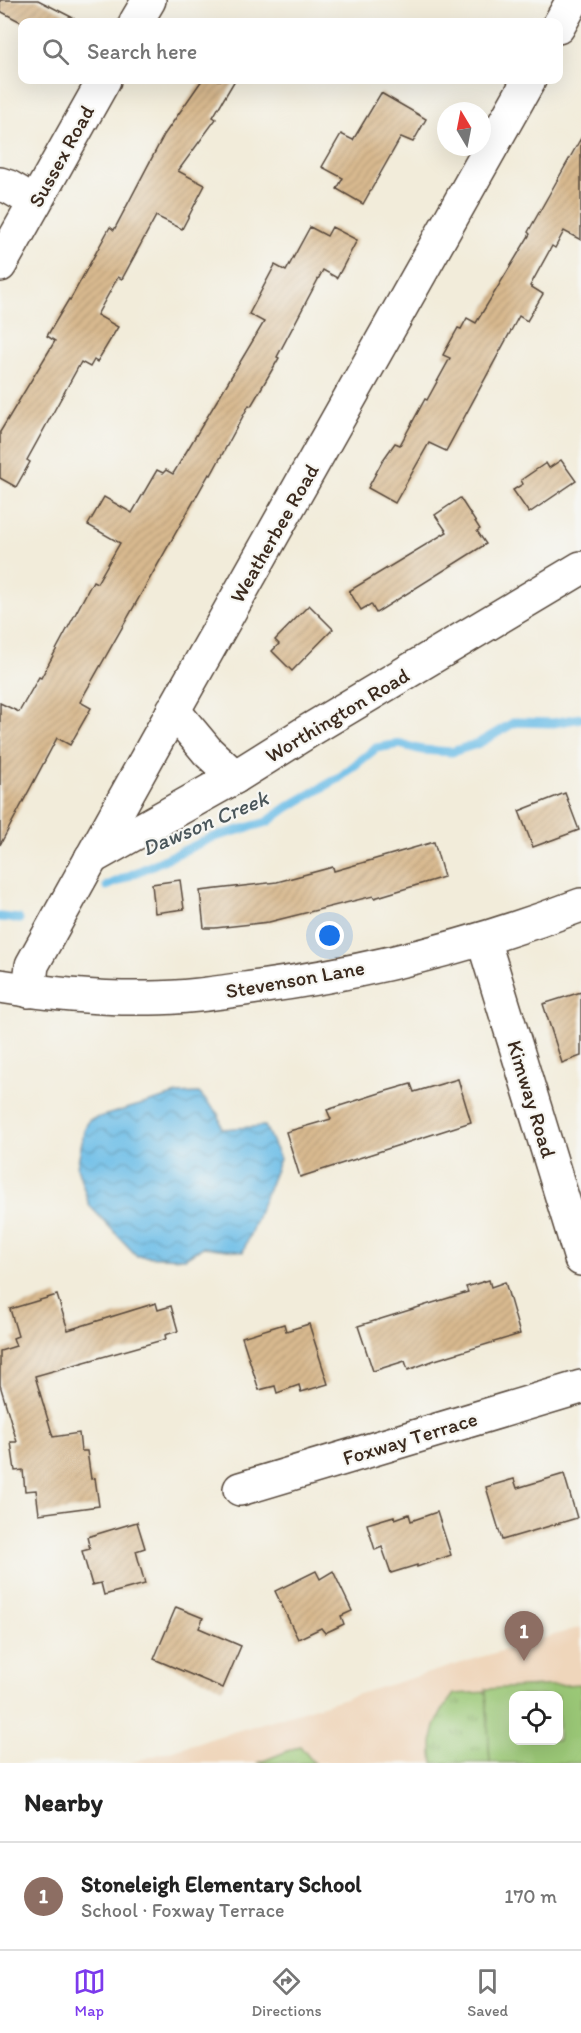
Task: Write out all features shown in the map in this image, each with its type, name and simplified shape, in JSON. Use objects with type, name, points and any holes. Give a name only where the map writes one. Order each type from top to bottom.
[{"type":"street","points":[[138,18],[149,0]]},
{"type":"street","points":[[563,18],[573,0]]},
{"type":"street","name":"Sussex Road","points":[[0,265],[102,84]]},
{"type":"street","name":"Weatherbee Road","points":[[15,989],[32,965],[173,710],[527,84]]},
{"type":"street","points":[[0,184],[35,202]]},
{"type":"street","name":"Worthington Road","points":[[92,858],[236,777],[310,730],[581,568]]},
{"type":"street","points":[[173,710],[208,752],[236,777]]},
{"type":"street","name":"Stevenson Lane","points":[[15,989],[152,999],[190,996],[334,975],[483,939],[581,905]]},
{"type":"street","name":"Kimway Road","points":[[483,939],[581,1259]]},
{"type":"street","name":"Foxway Terrace","points":[[240,1489],[581,1387]]},
{"type":"shaded area","points":[[581,1627],[581,1763],[130,1763]]},
{"type":"green space","points":[[581,1684],[581,1763],[490,1763],[486,1689]]},
{"type":"green space","points":[[487,1692],[490,1763],[433,1763],[432,1743],[435,1726],[454,1694]]},
{"type":"green space","points":[[300,1746],[314,1763],[258,1763]]},
{"type":"water","points":[[199,1093],[219,1115],[222,1129],[265,1126],[280,1159],[243,1252],[203,1247],[185,1258],[137,1256],[89,1205],[77,1167],[84,1131],[89,1120],[177,1094]]},
{"type":"building","points":[[0,0],[38,0],[73,18],[18,18],[18,20],[0,11]]},
{"type":"building","points":[[199,84],[233,84],[213,117],[216,119],[178,171],[205,185],[182,229],[156,216],[122,279],[118,277],[97,315],[118,327],[97,362],[94,360],[90,367],[81,362],[27,460],[30,462],[16,487],[0,478],[0,432],[55,341],[47,336],[70,300],[110,227],[114,230],[164,135]]},
{"type":"building","points":[[381,93],[426,119],[413,142],[401,137],[363,204],[337,189],[343,178],[322,167],[341,134],[353,140]]},
{"type":"building","points":[[581,138],[581,240],[564,231],[555,248],[552,246],[530,286],[543,294],[527,321],[519,316],[446,451],[429,443],[395,503],[368,488],[383,460],[395,443],[400,445],[425,399],[427,400],[450,358],[443,355],[458,328],[461,329],[467,318],[476,323],[530,234],[528,232]]},
{"type":"building","points":[[310,227],[327,236],[332,227],[357,240],[337,278],[323,270],[277,357],[279,358],[251,406],[249,405],[211,475],[209,474],[80,702],[91,708],[70,745],[57,738],[0,845],[0,703],[19,712],[39,677],[41,678],[93,581],[97,583],[120,543],[88,525],[104,497],[132,513],[157,470],[163,473],[166,470],[173,474],[264,322],[249,314],[275,265],[286,271]]},
{"type":"building","points":[[561,460],[576,481],[529,513],[513,490],[523,484],[521,480],[546,463],[549,468]]},
{"type":"building","points":[[460,498],[480,529],[477,531],[486,544],[376,613],[371,604],[361,610],[349,591],[447,532],[435,515]]},
{"type":"building","points":[[309,605],[333,629],[292,671],[272,651],[279,644],[275,640]]},
{"type":"building","points":[[565,793],[579,830],[533,847],[519,811]]},
{"type":"building","points":[[434,842],[444,877],[374,898],[373,896],[269,922],[204,928],[200,891],[277,882],[333,867],[334,871]]},
{"type":"building","points":[[180,880],[184,909],[155,913],[152,884]]},
{"type":"building","points":[[581,992],[581,1056],[562,1063],[543,1004]]},
{"type":"building","points":[[458,1079],[471,1122],[300,1177],[286,1132],[331,1119],[327,1110],[383,1092],[411,1084],[414,1092]]},
{"type":"building","points":[[489,1280],[491,1287],[505,1282],[520,1334],[408,1370],[405,1361],[373,1371],[358,1326],[468,1292],[466,1287]]},
{"type":"building","points":[[57,1295],[68,1330],[156,1303],[158,1310],[171,1306],[178,1331],[165,1335],[166,1339],[35,1376],[53,1437],[79,1433],[81,1451],[87,1451],[91,1479],[95,1478],[99,1506],[39,1514],[36,1490],[25,1491],[23,1470],[15,1471],[11,1442],[17,1442],[0,1385],[0,1351],[16,1346],[13,1338],[18,1336],[10,1309]]},
{"type":"building","points":[[284,1324],[286,1331],[309,1324],[328,1384],[301,1392],[299,1385],[277,1393],[275,1386],[259,1390],[242,1337]]},
{"type":"building","points":[[564,1474],[577,1518],[502,1540],[486,1487],[514,1479],[517,1488]]},
{"type":"building","points":[[437,1512],[451,1555],[391,1573],[382,1547],[375,1550],[367,1524],[409,1514],[411,1521]]},
{"type":"building","points":[[137,1522],[145,1548],[136,1551],[145,1584],[104,1595],[101,1583],[92,1585],[82,1551],[90,1549],[87,1537]]},
{"type":"building","points":[[316,1571],[320,1579],[333,1571],[352,1611],[341,1616],[344,1624],[325,1633],[321,1628],[298,1639],[275,1591]]},
{"type":"building","points":[[176,1607],[203,1618],[199,1628],[241,1646],[223,1688],[154,1659]]},
{"type":"waterway","name":"Dawson Creek","points":[[107,886],[211,838],[267,822],[288,807],[339,778],[376,748],[399,744],[422,750],[452,752],[479,743],[515,722],[553,723],[581,718]]},
{"type":"waterway","name":"Dawson Creek","points":[[0,917],[19,919]]},
{"type":"place","name":"Stoneleigh Elementary School","points":[[524,1661]]}]
